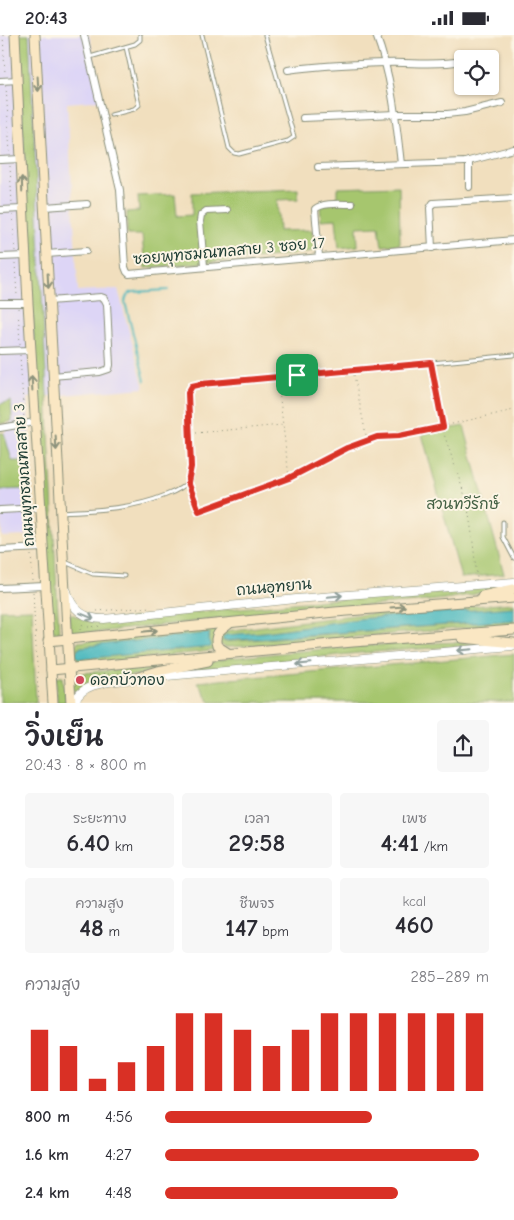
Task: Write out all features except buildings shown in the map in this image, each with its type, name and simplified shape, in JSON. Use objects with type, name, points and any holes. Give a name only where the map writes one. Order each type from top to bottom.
[{"type":"main road","name":"ถนนพุทธมณฑลสาย 3","points":[[15,35],[34,422],[51,702]]},
{"type":"main road","points":[[35,35],[66,639],[71,703]]},
{"type":"main road","points":[[453,603],[514,589]]},
{"type":"main road","name":"ถนนอุทยาน","points":[[48,641],[335,612],[514,598]]},
{"type":"main road","points":[[230,623],[215,638],[220,649],[231,653]]},
{"type":"main road","points":[[50,670],[353,642],[514,630]]},
{"type":"main road","points":[[441,636],[514,644]]},
{"type":"main road","points":[[132,675],[248,652]]},
{"type":"street","name":"ซอยพุทธมณฑลสาย 3 ซอย 17","points":[[84,35],[120,190],[126,270],[129,273],[514,240]]},
{"type":"street","points":[[376,35],[385,63],[396,114],[401,164]]},
{"type":"street","points":[[288,69],[385,63],[454,62]]},
{"type":"street","points":[[3,81],[18,80]]},
{"type":"street","points":[[303,118],[447,114],[465,112],[502,103]]},
{"type":"street","points":[[318,167],[443,164],[469,161],[514,149]]},
{"type":"street","points":[[0,160],[21,159]]},
{"type":"street","points":[[469,161],[469,187]]},
{"type":"street","points":[[432,248],[430,208],[433,203],[514,198]]},
{"type":"street","points":[[45,207],[87,204]]},
{"type":"street","points":[[319,256],[316,209],[322,205],[352,204]]},
{"type":"street","points":[[0,210],[23,209]]},
{"type":"street","points":[[204,266],[200,221],[202,215],[206,211],[227,210]]},
{"type":"street","points":[[47,254],[86,251]]},
{"type":"street","points":[[0,257],[26,256]]},
{"type":"street","points":[[49,301],[104,298],[107,305],[110,365],[109,369],[100,372],[52,376]]},
{"type":"street","points":[[0,303],[28,303]]},
{"type":"street","points":[[0,351],[31,350]]},
{"type":"street","points":[[0,429],[34,422]]},
{"type":"street","points":[[0,510],[40,508]]},
{"type":"street","points":[[0,550],[43,548]]},
{"type":"street","name":"ถนนอุทยาน","points":[[64,577],[67,594],[73,607],[82,615],[104,619],[314,597],[514,583]]},
{"type":"street","points":[[0,589],[45,585]]},
{"type":"street","points":[[75,703],[76,698],[82,691],[132,675],[514,644]]},
{"type":"lane","points":[[90,57],[137,43],[140,41],[140,35]]},
{"type":"lane","points":[[202,35],[229,148],[234,153],[239,154],[288,141],[294,137],[265,35]]},
{"type":"lane","points":[[111,115],[134,109],[139,105],[126,47]]},
{"type":"lane","points":[[60,512],[130,507],[149,503],[181,489],[188,482],[191,467],[188,393],[192,386],[514,355]]},
{"type":"lane","points":[[503,522],[505,542],[514,558]]},
{"type":"lane","points":[[63,561],[93,573],[124,576]]},
{"type":"path","points":[[3,35],[3,81],[10,160],[40,703]]},
{"type":"path","points":[[431,363],[443,427],[467,502],[477,579]]},
{"type":"path","points":[[352,370],[367,441]]},
{"type":"path","points":[[277,377],[289,478]]},
{"type":"path","points":[[188,482],[199,511],[289,478],[347,448],[377,437],[399,436],[514,410]]},
{"type":"path","points":[[190,434],[283,425]]},
{"type":"path","points":[[79,619],[88,623],[88,631]]},
{"type":"path","points":[[80,632],[78,631],[81,630],[83,621]]},
{"type":"path","points":[[87,673],[88,681]]},
{"type":"path","points":[[88,676],[132,675]]},
{"type":"shaded area","points":[[0,35],[89,35],[103,100],[67,103],[78,291],[118,289],[144,388],[27,398],[31,459],[12,461],[4,433],[12,421],[11,401],[0,404]]},
{"type":"shaded area","points":[[25,489],[26,536],[2,537],[0,490]]},
{"type":"green space","points":[[18,35],[29,35],[59,634],[56,636],[51,634]]},
{"type":"green space","points":[[399,186],[400,244],[382,246],[379,226],[357,227],[358,246],[339,248],[336,219],[321,220],[320,204],[337,202],[337,188]]},
{"type":"green space","points":[[298,189],[298,199],[277,200],[279,231],[312,230],[314,251],[145,268],[142,235],[127,235],[127,212],[139,211],[138,196],[175,194],[177,216],[192,215],[192,193]]},
{"type":"green space","points":[[11,401],[12,421],[0,424],[0,404]]},
{"type":"green space","name":"สวนทวีรักษ์","points":[[464,426],[504,574],[461,578],[422,434]]},
{"type":"green space","points":[[0,433],[4,433],[12,461],[24,461],[25,489],[0,490]]},
{"type":"green space","points":[[504,586],[482,593],[435,600],[316,609],[71,635],[69,619],[71,614],[91,622]]},
{"type":"green space","points":[[514,603],[514,607],[358,619],[265,632],[226,635],[224,642],[514,620],[514,624],[231,647],[224,647],[219,643],[220,633],[225,631],[354,615]]},
{"type":"green space","points":[[32,609],[36,702],[0,702],[0,610]]},
{"type":"green space","points":[[218,628],[219,650],[79,663],[74,657],[73,652],[73,647],[78,642]],"holes":[[[210,634],[208,640],[210,647],[90,658],[77,657],[77,649],[81,647]]]},
{"type":"green space","points":[[481,643],[480,645],[359,653],[186,671],[187,668],[229,658],[355,646]]},
{"type":"green space","points":[[514,654],[514,702],[210,702],[197,682]]},
{"type":"green space","points":[[166,666],[137,675],[91,681],[76,691],[73,690],[71,675],[74,674]]},
{"type":"green space","points":[[63,677],[66,702],[57,702],[56,678]]},
{"type":"water","points":[[514,607],[514,620],[223,641],[223,636],[226,635],[265,632],[358,619]]},
{"type":"water","points":[[210,633],[208,640],[211,647],[81,659],[77,657],[76,652],[81,647]]},
{"type":"waterway","points":[[145,381],[125,300],[128,294],[133,292],[168,290]]},
{"type":"place","name":"ดอกบัวทอง","points":[[80,680]]},
{"type":"route","points":[[431,363],[443,427],[399,436],[377,437],[347,448],[289,478],[199,511],[188,482],[191,467],[188,393],[190,388],[201,384],[297,375],[431,363]]}]
